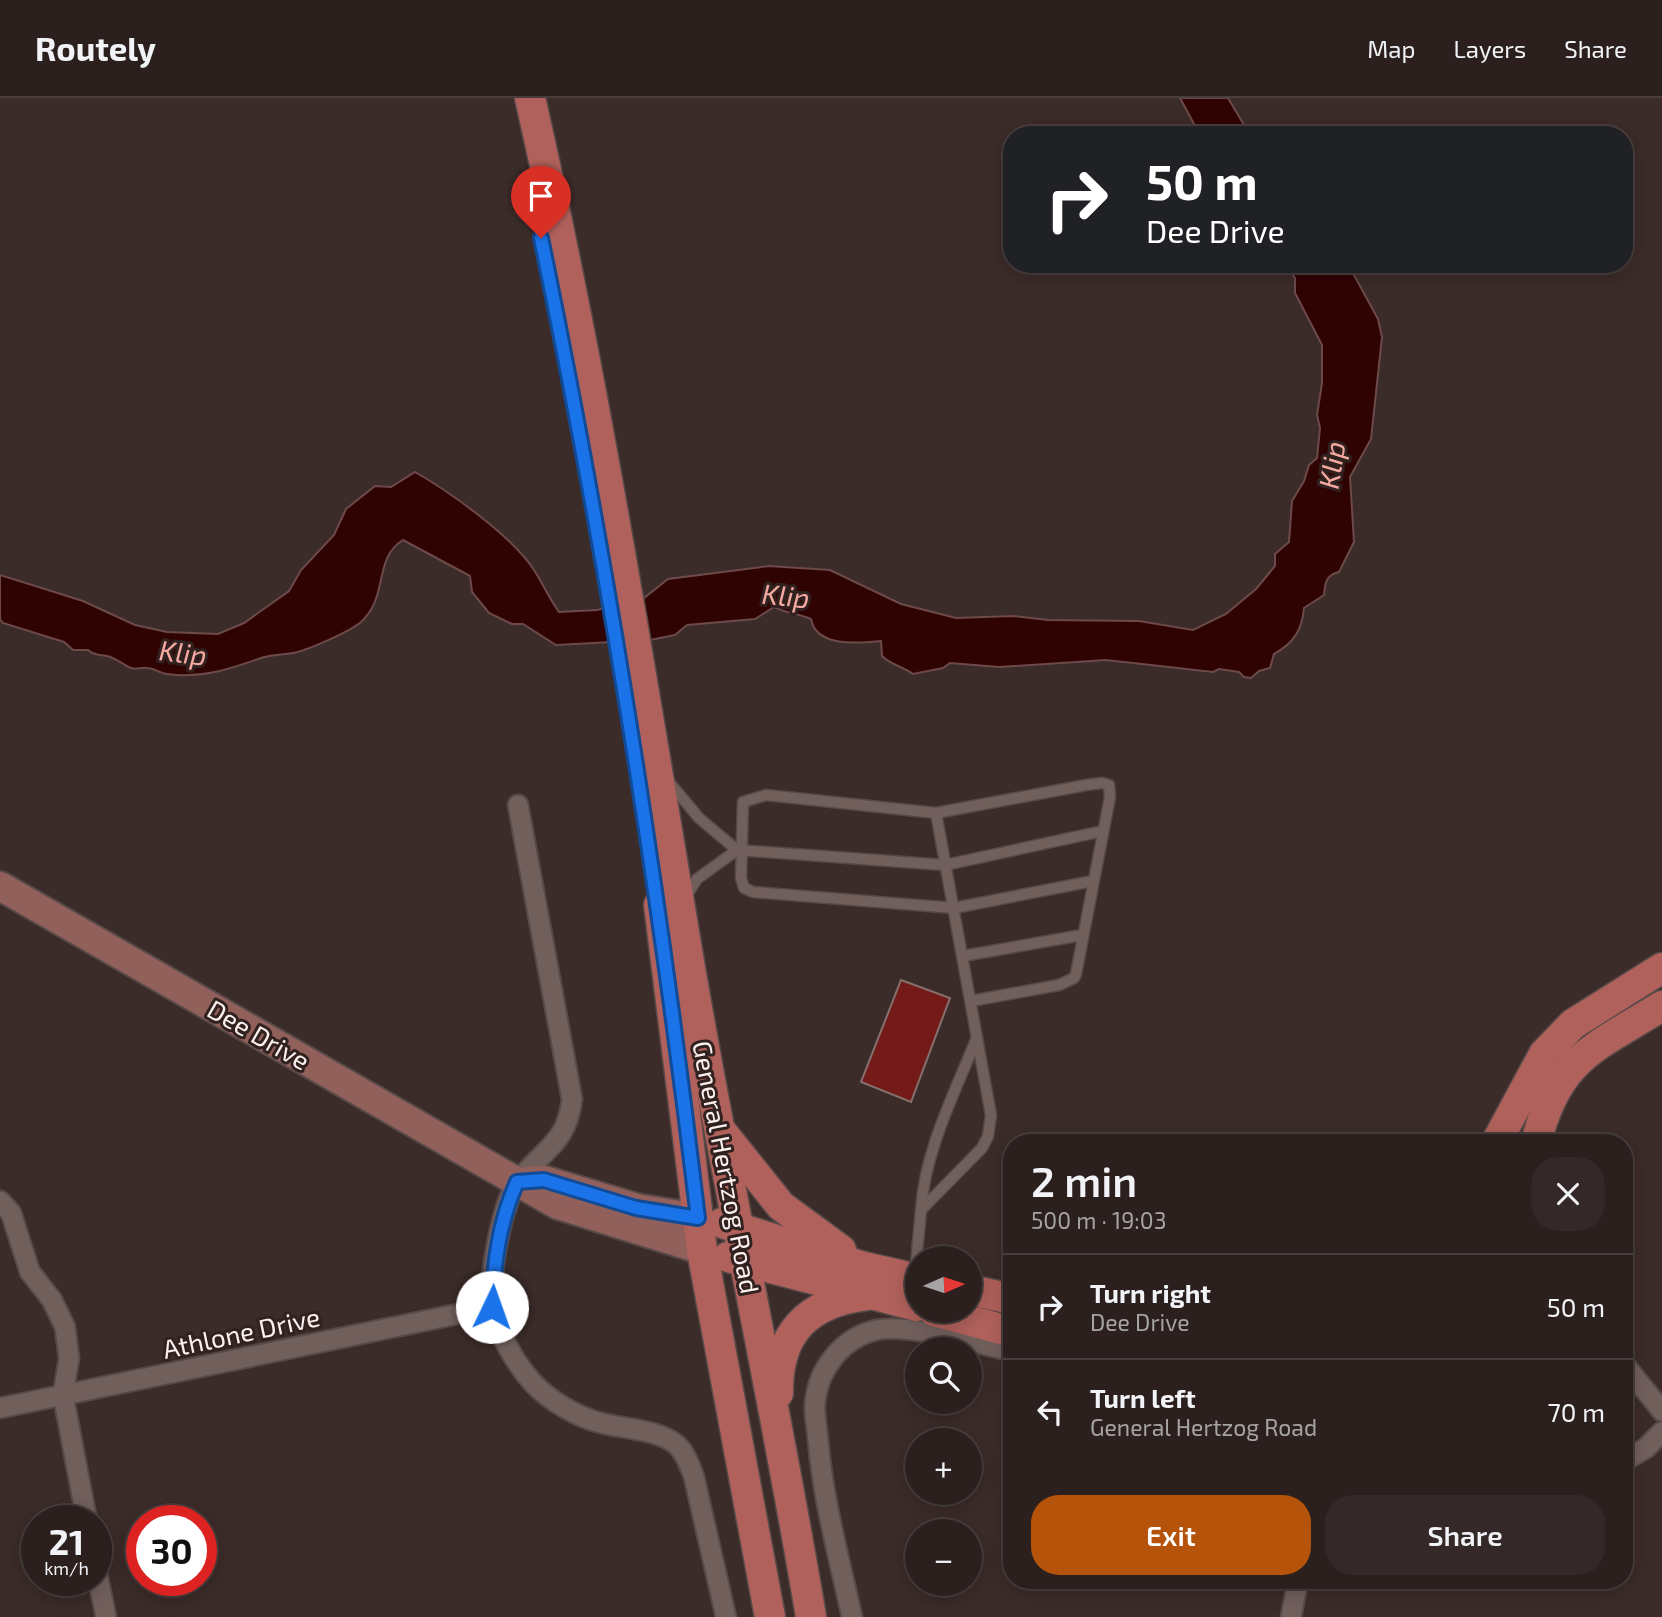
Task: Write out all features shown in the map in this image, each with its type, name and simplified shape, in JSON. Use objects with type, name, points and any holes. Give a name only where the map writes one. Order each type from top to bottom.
[{"type":"main road","name":"General Hertzog Road","points":[[512,98],[608,530]]},
{"type":"main road","name":"General Hertzog Road","points":[[530,98],[557,219],[636,696],[702,1250],[770,1617]]},
{"type":"main road","name":"General Hertzog Road","points":[[636,696],[657,769],[718,1128],[779,1435],[811,1617]]},
{"type":"main road","points":[[1501,1134],[1544,1054],[1573,1024],[1662,968]]},
{"type":"main road","points":[[1539,1134],[1555,1086],[1574,1062],[1662,1006]]},
{"type":"main road","points":[[718,1128],[781,1206],[869,1281]]},
{"type":"main road","points":[[698,1218],[737,1226],[869,1281]]},
{"type":"main road","points":[[702,1250],[743,1261],[905,1286]]},
{"type":"main road","points":[[779,1435],[778,1388],[781,1364],[796,1325],[811,1312],[869,1281]]},
{"type":"main road","points":[[982,1293],[1003,1297]]},
{"type":"main road","points":[[979,1323],[1003,1330]]},
{"type":"street","points":[[518,805],[572,1099],[569,1121],[556,1144],[517,1182],[506,1207],[495,1258],[492,1307],[521,1369],[541,1391],[565,1407],[598,1423],[668,1439],[686,1456],[694,1477],[726,1617]]},
{"type":"street","name":"Dee Drive","points":[[0,886],[558,1205],[702,1250]]},
{"type":"street","name":"Dee Drive","points":[[517,1182],[544,1180],[636,1208],[698,1218]]},
{"type":"street","points":[[0,1201],[11,1213],[30,1272],[52,1300],[65,1327],[69,1358],[63,1395],[84,1505]]},
{"type":"street","name":"Athlone Drive","points":[[0,1408],[492,1307]]},
{"type":"street","points":[[852,1617],[821,1468],[815,1403],[821,1377],[834,1355],[851,1340],[875,1330],[902,1329],[1003,1349]]},
{"type":"street","points":[[1633,1375],[1662,1411]]},
{"type":"street","points":[[1633,1456],[1646,1448],[1662,1432]]},
{"type":"street","points":[[1291,1617],[1296,1589]]},
{"type":"street","points":[[102,1596],[106,1617]]},
{"type":"lane","points":[[657,769],[699,818],[739,850],[945,865],[1103,831]]},
{"type":"lane","points":[[971,1001],[1071,981],[1076,974],[1082,936],[1094,881],[1111,793],[1109,785],[1102,783],[936,813],[756,796],[743,802],[739,850],[742,884],[753,892],[954,908],[1094,881]]},
{"type":"lane","points":[[921,1210],[982,1148],[988,1136],[991,1115],[936,813]]},
{"type":"lane","points":[[680,910],[697,879],[739,850]]},
{"type":"lane","points":[[962,956],[1082,936]]},
{"type":"lane","points":[[915,1246],[923,1175],[978,1037]]},
{"type":"water","points":[[1180,98],[1228,98],[1245,126],[1195,126]]},
{"type":"water","name":"Klip","points":[[1291,273],[1353,273],[1378,319],[1382,337],[1371,439],[1350,477],[1354,542],[1339,572],[1327,580],[1324,595],[1304,608],[1299,629],[1287,645],[1274,654],[1270,668],[1259,671],[1251,678],[1244,677],[1239,672],[1219,669],[1213,672],[1106,660],[999,667],[950,663],[943,668],[913,674],[882,656],[881,641],[851,643],[830,639],[821,635],[811,619],[774,607],[755,619],[687,625],[675,635],[650,640],[556,645],[523,624],[512,624],[489,613],[472,592],[470,576],[403,540],[388,557],[370,612],[356,626],[293,653],[265,657],[215,672],[180,675],[150,668],[133,669],[110,657],[88,650],[73,650],[64,642],[3,623],[0,619],[0,575],[83,601],[135,625],[167,632],[218,634],[244,623],[289,591],[301,570],[334,535],[346,509],[375,486],[391,487],[415,472],[462,503],[511,543],[534,570],[559,612],[597,610],[644,598],[668,579],[769,566],[830,570],[901,604],[956,618],[1013,616],[1048,620],[1139,621],[1193,630],[1226,614],[1256,589],[1275,566],[1275,554],[1289,542],[1292,501],[1304,481],[1309,465],[1317,458],[1322,345],[1295,293],[1295,278]]},
{"type":"building","points":[[901,980],[950,998],[911,1102],[861,1082]]},
{"type":"route","points":[[492,1307],[495,1258],[506,1207],[517,1182],[544,1180],[636,1208],[698,1218],[668,970],[640,776],[599,531],[541,238]]}]
